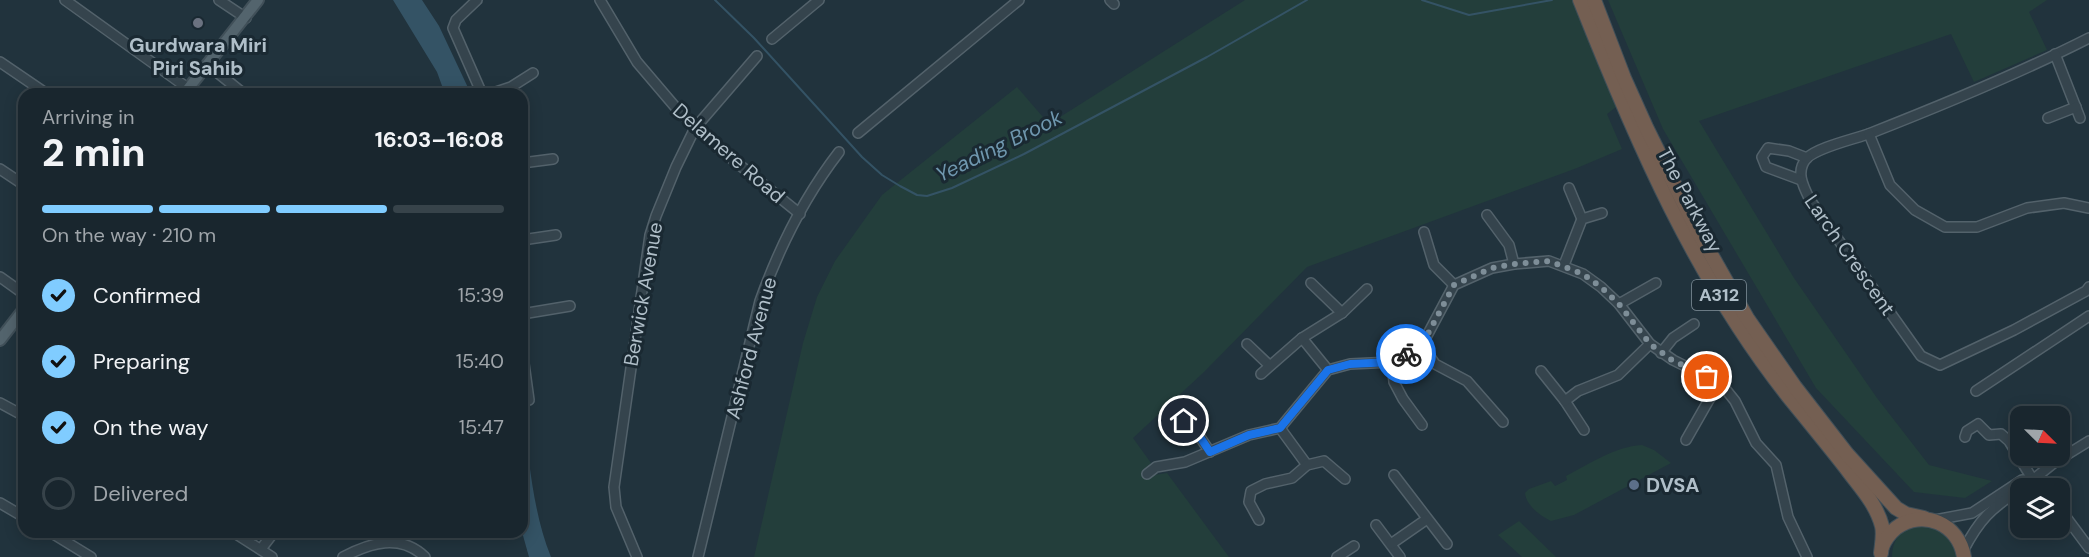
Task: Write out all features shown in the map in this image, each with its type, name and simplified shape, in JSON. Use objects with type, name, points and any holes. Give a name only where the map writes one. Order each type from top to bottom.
[{"type":"highway","name":"The Parkway","points":[[1580,0],[1592,8],[1650,138],[1691,219],[1746,318],[1795,387],[1847,454],[1896,508],[1906,514],[1929,519]]},
{"type":"highway","name":"The Parkway","points":[[1592,8],[1634,134],[1685,236],[1737,327],[1767,369],[1870,500],[1881,525],[1883,535],[1881,555]]},
{"type":"highway","name":"A312","points":[[1881,555],[1884,542],[1889,534],[1905,522],[1929,519],[1949,528],[1961,544],[1964,554]]},
{"type":"main road","points":[[190,88],[258,0]]},
{"type":"main road","points":[[0,340],[18,317]]},
{"type":"street","points":[[65,0],[182,88]]},
{"type":"street","points":[[219,0],[246,18]]},
{"type":"street","points":[[477,0],[456,20],[453,28],[479,88]]},
{"type":"street","name":"Delamere Road","points":[[600,0],[645,74],[695,128],[800,214]]},
{"type":"street","points":[[772,39],[819,0]]},
{"type":"street","points":[[858,133],[1019,0]]},
{"type":"street","points":[[1801,180],[1766,167],[1762,157],[1768,148],[1790,151],[1807,158],[1815,152],[1869,134],[2011,76],[2089,39]]},
{"type":"street","points":[[2055,54],[2080,118]]},
{"type":"street","name":"Berwick Avenue","points":[[637,557],[616,507],[614,495],[650,235],[672,176],[695,128],[757,56]]},
{"type":"street","points":[[0,62],[38,88]]},
{"type":"street","points":[[208,65],[237,88]]},
{"type":"street","points":[[508,88],[532,73]]},
{"type":"street","points":[[2049,118],[2076,106]]},
{"type":"street","points":[[1869,134],[1890,185],[1915,210],[1945,227],[1977,227],[2027,207],[2064,202],[2089,208]]},
{"type":"street","name":"Ashford Avenue","points":[[698,557],[760,301],[774,265],[800,214],[817,183],[839,152]]},
{"type":"street","name":"Larch Crescent","points":[[1807,158],[1801,169],[1801,180],[1810,200],[1921,356],[1940,365],[2014,330],[2086,291],[2089,287]]},
{"type":"street","points":[[528,162],[553,159]]},
{"type":"street","points":[[0,168],[18,181]]},
{"type":"street","points":[[1564,265],[1582,219],[1569,188]]},
{"type":"street","points":[[1582,219],[1602,213]]},
{"type":"street","points":[[1487,215],[1509,245],[1514,264]]},
{"type":"street","points":[[1424,232],[1434,265],[1454,285]]},
{"type":"street","points":[[528,239],[556,235]]},
{"type":"street","points":[[1147,474],[1156,466],[1185,462],[1249,435],[1280,428],[1328,370],[1350,364],[1392,362],[1422,345],[1454,285],[1492,268],[1549,261],[1564,265],[1588,278],[1619,304],[1650,344],[1661,353],[1718,384],[1735,401],[1756,443],[1776,465],[1788,517],[1807,557]]},
{"type":"street","points":[[0,277],[18,290]]},
{"type":"street","points":[[1311,283],[1342,313]]},
{"type":"street","points":[[1619,304],[1656,283]]},
{"type":"street","points":[[1261,374],[1302,338],[1342,313],[1367,289]]},
{"type":"street","points":[[528,313],[570,306]]},
{"type":"street","points":[[1976,391],[2089,316]]},
{"type":"street","points":[[1661,353],[1673,338],[1694,324]]},
{"type":"street","points":[[1302,338],[1328,370]]},
{"type":"street","points":[[1247,344],[1269,365]]},
{"type":"street","points":[[1565,401],[1578,391],[1618,375],[1650,344]]},
{"type":"street","points":[[1422,345],[1435,364],[1467,381],[1503,422]]},
{"type":"street","points":[[1392,362],[1394,382],[1402,399],[1422,425]]},
{"type":"street","points":[[1541,371],[1584,430]]},
{"type":"street","points":[[1686,440],[1707,414],[1718,384]]},
{"type":"street","points":[[528,393],[529,400]]},
{"type":"street","points":[[0,403],[18,413]]},
{"type":"street","points":[[1184,421],[1196,431],[1210,452]]},
{"type":"street","points":[[1965,437],[1967,431],[1978,424],[1989,435],[2001,434],[2009,441],[2033,478]]},
{"type":"street","points":[[1280,428],[1307,465]]},
{"type":"street","points":[[2035,478],[2055,462],[2089,441]]},
{"type":"street","points":[[1259,520],[1249,502],[1251,491],[1265,484],[1292,478],[1307,465],[1324,461],[1345,479]]},
{"type":"street","points":[[1394,475],[1447,544]]},
{"type":"street","points":[[1929,519],[1972,513],[2010,488]]},
{"type":"street","points":[[1964,554],[1975,528],[1991,510],[2010,497]]},
{"type":"street","points":[[0,503],[18,514]]},
{"type":"street","points":[[1391,544],[1427,519]]},
{"type":"street","points":[[2070,522],[2089,548]]},
{"type":"street","points":[[1376,525],[1400,557]]},
{"type":"street","points":[[60,538],[91,557]]},
{"type":"street","points":[[242,538],[272,557]]},
{"type":"street","points":[[261,549],[269,538]]},
{"type":"street","points":[[406,538],[406,544]]},
{"type":"street","points":[[343,557],[368,544],[386,543],[406,544],[425,557]]},
{"type":"street","points":[[1337,557],[1354,546]]},
{"type":"green space","points":[[1245,0],[1575,0],[1616,107],[1607,114],[1622,149],[1577,168],[1307,267],[1204,372],[1133,438],[1151,463],[1144,471],[1149,478],[1167,473],[1229,557],[754,557],[803,343],[817,297],[835,261],[882,195],[1017,87],[1049,124]]},
{"type":"green space","points":[[1608,0],[2047,0],[2029,12],[2047,50],[1974,82],[1951,34],[1699,121],[1794,278],[1877,398],[1929,465],[1992,481],[1965,498],[1914,492],[1816,388],[1663,129]]},
{"type":"green space","points":[[1642,445],[1654,450],[1671,463],[1574,515],[1551,521],[1538,513],[1528,502],[1525,493],[1529,489],[1551,481],[1555,486],[1567,480],[1566,476],[1603,456]]},
{"type":"green space","points":[[1519,521],[1556,557],[1522,557],[1498,535]]},
{"type":"green space","points":[[1916,522],[1946,528],[1960,557],[1892,557],[1898,536]]},
{"type":"water","points":[[393,0],[422,0],[439,26],[468,88],[443,88],[437,72]]},
{"type":"water","points":[[528,455],[540,521],[551,557],[529,557],[524,538],[528,538]]},
{"type":"waterway","name":"Yeading Brook","points":[[715,0],[754,38],[862,157],[882,175],[900,186],[917,195],[927,196],[952,188],[1024,154],[1207,57],[1307,0]]},
{"type":"waterway","name":"Yeading Brook","points":[[1422,0],[1469,15],[1552,0]]},
{"type":"way so far","points":[[1406,354],[1422,345],[1454,285],[1492,268],[1549,261],[1583,274],[1601,287],[1619,304],[1650,344],[1672,360],[1707,377]]},
{"type":"place","name":"Gurdwara Miri Piri Sahib","points":[[198,23]]},
{"type":"place","name":"DVSA","points":[[1634,485]]},
{"type":"route","points":[[1184,421],[1196,431],[1210,452],[1249,435],[1280,428],[1328,370],[1350,364],[1392,362],[1406,354]]}]
